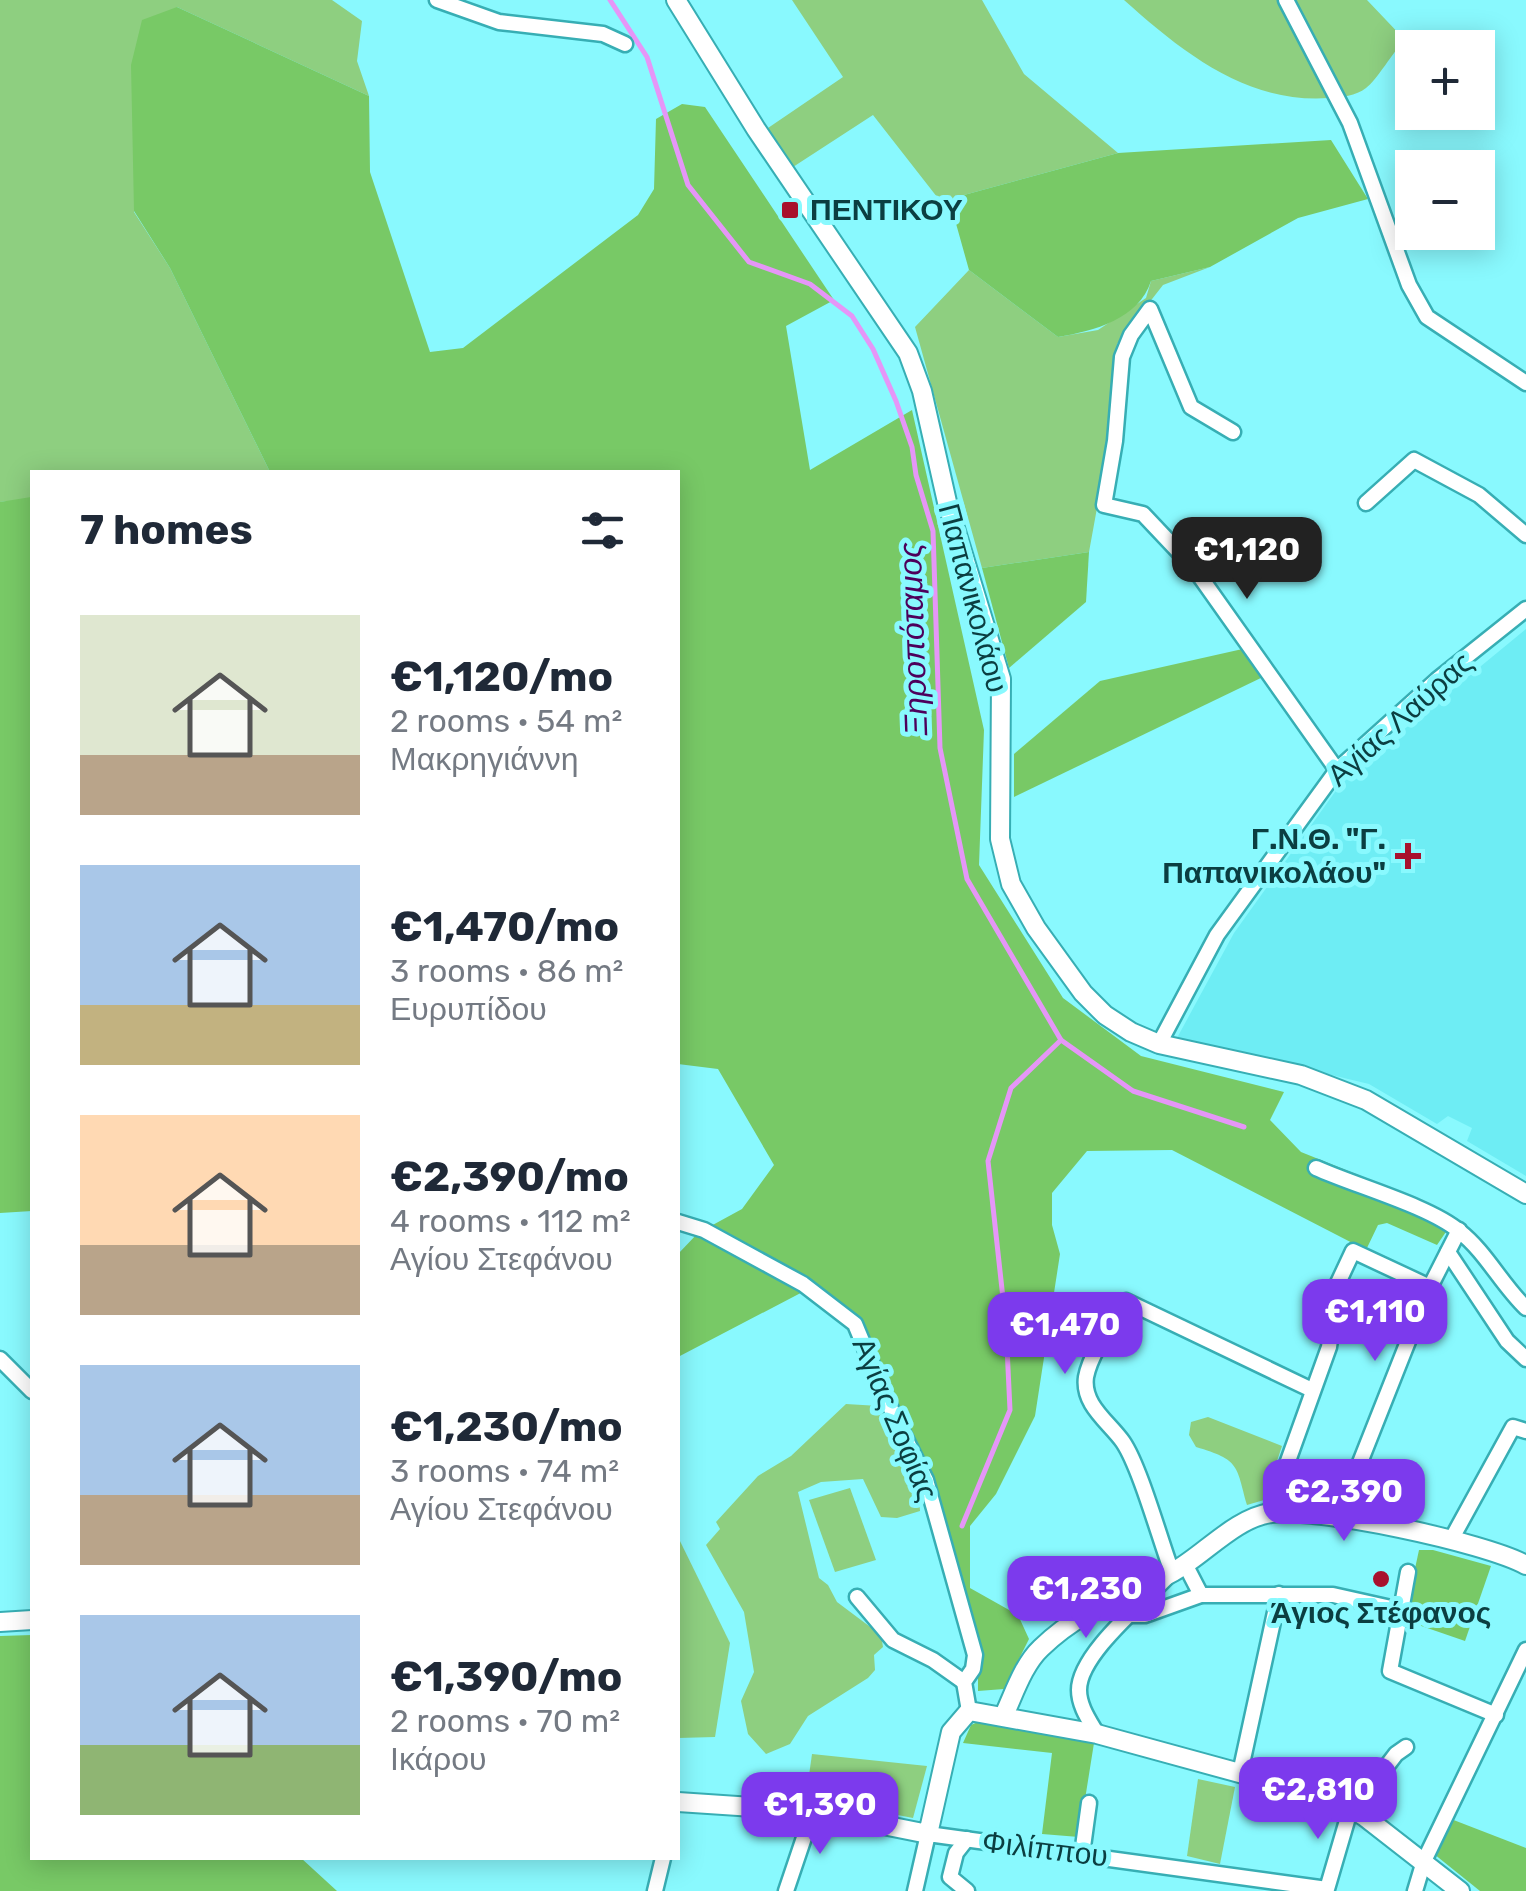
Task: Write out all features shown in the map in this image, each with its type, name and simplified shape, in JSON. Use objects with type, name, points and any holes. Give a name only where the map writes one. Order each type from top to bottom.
[{"type":"main road","name":"Παπανικολάου","points":[[676,0],[756,129],[908,353],[922,391],[947,502],[1001,679],[1000,839],[1010,884],[1036,928],[1083,993],[1105,1016],[1159,1044],[1301,1075],[1366,1100],[1526,1194]]},
{"type":"main road","points":[[1004,1716],[1039,1650],[1076,1618],[1178,1568],[1240,1526],[1269,1514],[1338,1518],[1451,1540],[1488,1548],[1526,1565]]},
{"type":"main road","points":[[0,1622],[30,1620]]},
{"type":"main road","points":[[928,1834],[951,1732],[969,1711],[1097,1734],[1302,1788],[1353,1808],[1460,1891]]},
{"type":"main road","name":"Φιλίππου","points":[[680,1803],[813,1811],[928,1834]]},
{"type":"street","points":[[437,0],[500,22],[586,31],[624,44]]},
{"type":"street","points":[[1286,0],[1350,123],[1408,284],[1427,317],[1526,383]]},
{"type":"street","points":[[1233,432],[1191,407],[1150,309],[1131,334],[1122,358],[1115,441],[1104,506],[1144,514],[1194,568],[1337,770]]},
{"type":"street","points":[[1366,503],[1414,460],[1478,495],[1526,534]]},
{"type":"street","name":"Αγίας Λαύρας","points":[[1159,1044],[1217,935],[1337,770],[1437,680],[1526,610]]},
{"type":"street","points":[[1316,1168],[1432,1214],[1459,1230],[1526,1308]]},
{"type":"street","name":"Αγίας Σοφίας","points":[[680,1223],[704,1230],[804,1284],[855,1324],[926,1480],[975,1656],[973,1669],[964,1682],[969,1711]]},
{"type":"street","points":[[1338,1518],[1430,1287],[1459,1230]]},
{"type":"street","points":[[1269,1514],[1329,1347],[1338,1284],[1353,1251],[1430,1287]]},
{"type":"street","points":[[1448,1252],[1502,1334],[1526,1359]]},
{"type":"street","points":[[1201,1595],[1178,1568],[1125,1445],[1087,1393],[1086,1376],[1092,1362],[1126,1301],[1312,1390]]},
{"type":"street","points":[[0,1359],[30,1389]]},
{"type":"street","points":[[1451,1540],[1520,1429]]},
{"type":"street","points":[[1097,1734],[1081,1704],[1082,1671],[1178,1568]]},
{"type":"street","points":[[1408,1572],[1390,1671],[1496,1716]]},
{"type":"street","points":[[1240,1774],[1279,1594]]},
{"type":"street","points":[[1131,1616],[1146,1616],[1201,1595],[1333,1595],[1400,1610]]},
{"type":"street","points":[[857,1597],[892,1640],[933,1660],[964,1682]]},
{"type":"street","points":[[1415,1891],[1424,1861],[1526,1650]]},
{"type":"street","points":[[1353,1808],[1406,1747]]},
{"type":"street","points":[[1082,1854],[1088,1803]]},
{"type":"street","name":"Φιλίππου","points":[[928,1834],[1327,1889],[1353,1808]]},
{"type":"street","points":[[786,1891],[813,1811]]},
{"type":"street","points":[[915,1891],[928,1834]]},
{"type":"street","points":[[967,1838],[956,1852],[950,1877],[967,1891]]},
{"type":"street","points":[[654,1891],[662,1860]]},
{"type":"shaded area","name":"Γ.Ν.Θ. \"Γ. Παπανικολάου\"","points":[[1526,629],[1526,1176],[1467,1141],[1472,1128],[1448,1116],[1437,1124],[1369,1084],[1177,1038],[1234,933],[1345,778]]},
{"type":"green space","points":[[0,0],[332,0],[362,21],[357,61],[369,96],[177,7],[134,212],[170,268],[269,470],[30,470],[30,499],[0,502]]},
{"type":"green space","points":[[792,0],[982,0],[1024,74],[1118,153],[964,195],[955,220],[873,115],[793,167],[768,128],[843,77]]},
{"type":"green space","points":[[1124,0],[1367,0],[1396,30],[1395,53],[1375,79],[1362,91],[1338,97],[1299,98],[1271,93],[1218,71],[1169,38]]},
{"type":"green space","points":[[177,7],[369,96],[370,172],[430,352],[463,348],[638,215],[654,189],[656,119],[682,104],[705,107],[834,300],[786,326],[810,470],[912,410],[984,730],[979,865],[1063,998],[1141,1056],[1284,1092],[1270,1120],[1301,1152],[1418,1199],[1454,1220],[1437,1245],[1387,1223],[1378,1225],[1366,1250],[1172,1150],[1087,1151],[1052,1193],[1052,1225],[1060,1254],[1035,1416],[996,1494],[970,1526],[970,1588],[1018,1615],[1029,1639],[1004,1689],[978,1691],[978,1657],[930,1477],[868,1346],[814,1286],[680,1356],[680,1252],[698,1233],[742,1209],[774,1165],[718,1069],[680,1064],[680,470],[269,470],[170,268],[134,211],[131,65],[142,20]]},
{"type":"green space","points":[[1331,140],[1368,199],[1298,218],[1210,267],[1151,281],[1136,305],[1100,327],[1058,337],[969,270],[955,220],[964,195],[1118,153]]},
{"type":"green space","points":[[1210,267],[1163,285],[1117,344],[1109,442],[1089,552],[982,568],[915,327],[969,270],[1058,337],[1098,330],[1146,298],[1151,281]]},
{"type":"green space","points":[[30,497],[30,1211],[0,1213],[0,502]]},
{"type":"green space","points":[[1089,552],[1086,602],[1009,668],[982,568]]},
{"type":"green space","points":[[1247,648],[1265,676],[1014,797],[1014,754],[1100,681]]},
{"type":"green space","points":[[846,1404],[879,1406],[906,1456],[916,1483],[920,1511],[897,1518],[881,1517],[863,1479],[821,1482],[798,1492],[819,1578],[837,1602],[881,1635],[883,1647],[874,1655],[875,1670],[868,1678],[808,1716],[790,1744],[766,1754],[748,1734],[741,1701],[754,1672],[744,1612],[706,1545],[720,1529],[716,1522],[758,1476],[791,1456]]},
{"type":"green space","points":[[1208,1417],[1282,1446],[1264,1500],[1247,1505],[1234,1466],[1221,1456],[1196,1447],[1189,1435],[1191,1422]]},
{"type":"green space","points":[[850,1488],[876,1560],[835,1572],[809,1500]]},
{"type":"green space","points":[[680,1541],[730,1643],[715,1737],[680,1738]]},
{"type":"green space","points":[[1419,1550],[1433,1550],[1491,1566],[1465,1641],[1404,1620]]},
{"type":"green space","points":[[30,1635],[30,1860],[303,1860],[337,1891],[0,1891],[0,1636]]},
{"type":"green space","points":[[980,1721],[1094,1743],[1079,1837],[1042,1834],[1052,1753],[963,1743],[971,1725]]},
{"type":"green space","points":[[812,1754],[927,1766],[913,1818],[806,1797]]},
{"type":"green space","points":[[1198,1779],[1235,1787],[1220,1864],[1187,1856]]},
{"type":"green space","points":[[1451,1819],[1526,1848],[1526,1891],[1480,1891],[1434,1854]]},
{"type":"waterway","name":"Ξηροπόταμος","points":[[610,0],[647,57],[688,185],[749,262],[810,284],[852,316],[873,349],[896,401],[933,531],[940,748],[967,879],[1061,1040],[1133,1091],[1244,1127]]},
{"type":"waterway","points":[[962,1526],[1010,1410],[1006,1326],[988,1161],[1011,1088],[1061,1040]]},
{"type":"place","name":"ΠΕΝΤΙΚΟΥ","points":[[790,210]]},
{"type":"place","name":"Γ.Ν.Θ. \"Γ. Παπανικολάου\"","points":[[1408,856]]},
{"type":"place","name":"Άγιος Στέφανος","points":[[1381,1579]]}]
